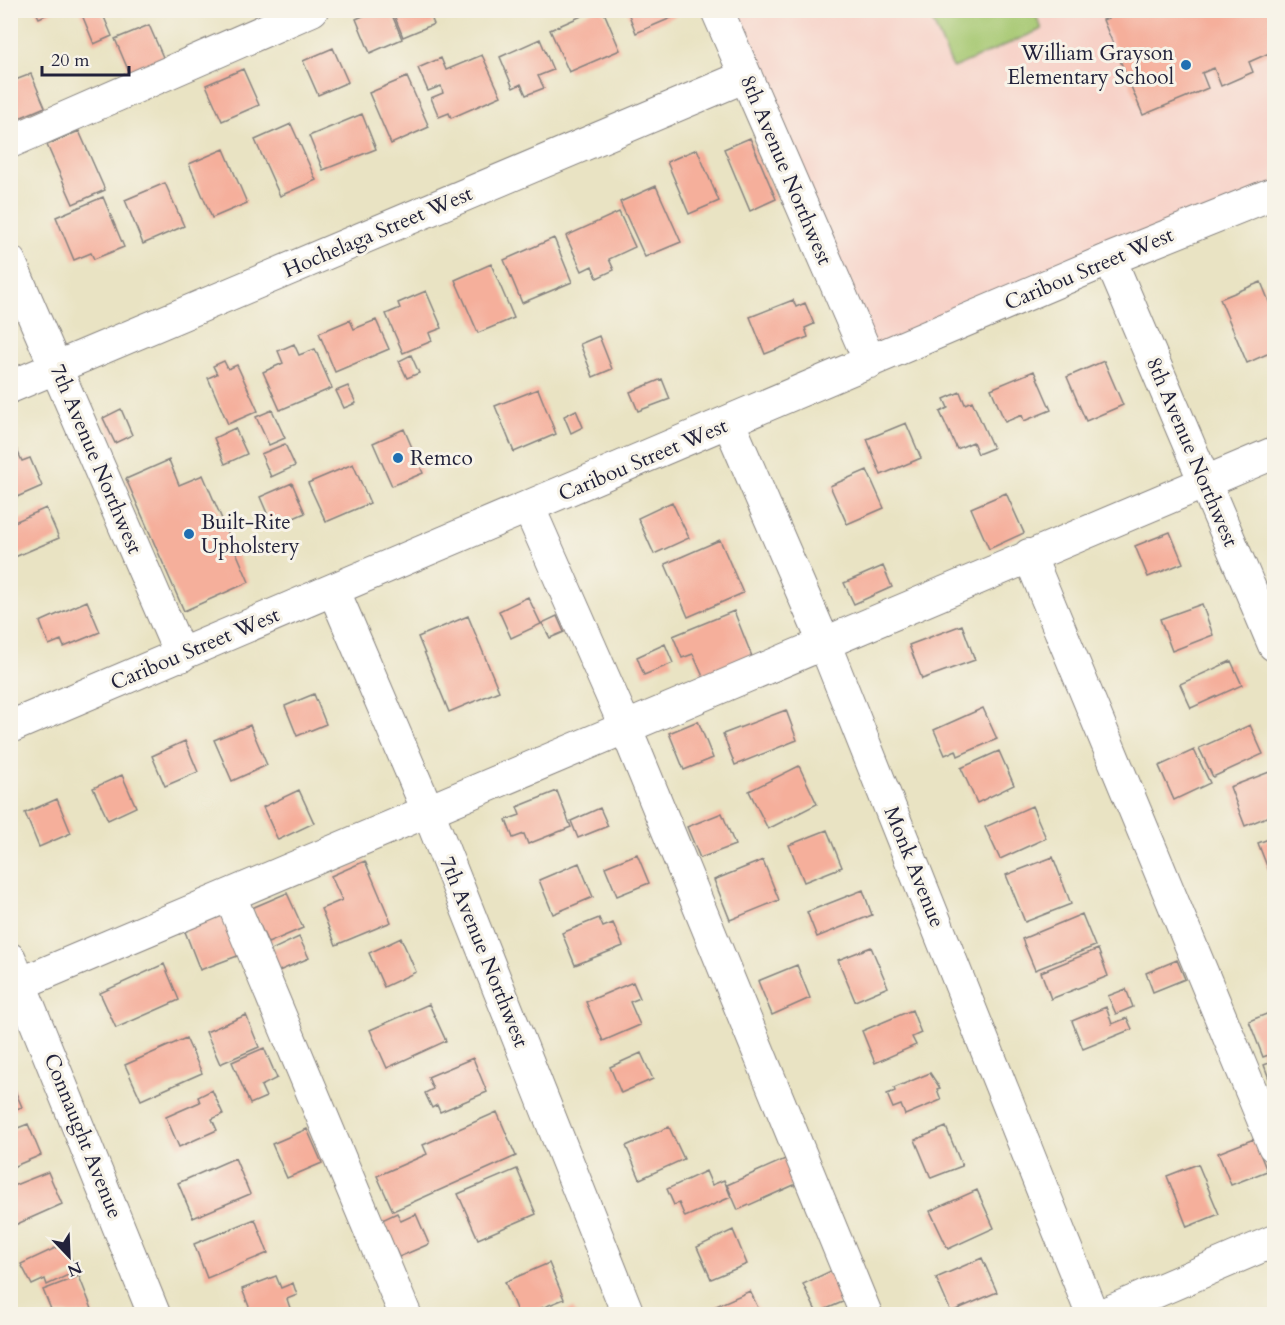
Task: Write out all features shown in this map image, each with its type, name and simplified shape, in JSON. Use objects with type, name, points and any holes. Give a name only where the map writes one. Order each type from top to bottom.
[{"type":"street","points":[[10,142],[312,10]]},
{"type":"street","name":"8th Avenue Northwest","points":[[717,10],[870,362]]},
{"type":"street","name":"Hochelaga Street West","points":[[10,387],[746,76]]},
{"type":"street","name":"Caribou Street West","points":[[10,727],[530,508],[1110,259],[1275,193]]},
{"type":"street","name":"8th Avenue Northwest","points":[[1110,259],[1275,645]]},
{"type":"street","name":"7th Avenue Northwest","points":[[10,262],[181,656]]},
{"type":"street","name":"Monk Avenue","points":[[729,423],[825,645],[1092,1314]]},
{"type":"street","points":[[14,976],[230,896],[625,726],[825,645],[1029,555],[1275,453]]},
{"type":"street","points":[[530,508],[625,726],[866,1314]]},
{"type":"street","points":[[1029,555],[1275,1146]]},
{"type":"street","name":"7th Avenue Northwest","points":[[334,591],[428,811],[628,1314]]},
{"type":"street","points":[[230,896],[405,1314]]},
{"type":"street","name":"Connaught Avenue","points":[[14,976],[154,1314]]},
{"type":"street","points":[[1104,1314],[1275,1241]]},
{"type":"shaded area","points":[[717,11],[1274,11],[1274,186],[870,362]]},
{"type":"green space","points":[[928,11],[1034,11],[1042,29],[953,68]]},
{"type":"building","points":[[35,10],[56,10],[39,18]]},
{"type":"building","points":[[80,10],[101,10],[112,36],[94,44]]},
{"type":"building","points":[[377,10],[390,10],[402,39],[370,53],[356,19]]},
{"type":"building","points":[[392,10],[428,10],[434,24],[403,37]]},
{"type":"building","points":[[595,10],[603,10],[620,50],[569,72],[550,30]]},
{"type":"building","points":[[627,10],[676,10],[678,15],[636,33]]},
{"type":"building","name":"William Grayson Elementary School","points":[[1127,10],[1274,10],[1274,51],[1249,62],[1253,72],[1221,86],[1214,68],[1202,73],[1208,88],[1143,115],[1103,20]]},
{"type":"building","points":[[149,25],[166,64],[132,79],[115,39]]},
{"type":"building","points":[[540,39],[553,70],[538,76],[544,88],[526,95],[521,84],[513,88],[500,57]]},
{"type":"building","points":[[333,48],[348,82],[318,95],[303,61]]},
{"type":"building","points":[[482,55],[501,96],[451,118],[449,113],[439,117],[431,98],[443,93],[441,86],[428,91],[418,68],[441,58],[446,70]]},
{"type":"building","points":[[243,69],[259,105],[222,121],[206,85]]},
{"type":"building","points":[[31,74],[45,107],[10,122],[10,82]]},
{"type":"building","points":[[407,77],[429,127],[391,144],[369,93]]},
{"type":"building","points":[[362,114],[376,149],[323,170],[309,136]]},
{"type":"building","points":[[291,124],[316,180],[280,196],[255,140]]},
{"type":"building","points":[[79,131],[105,190],[73,204],[47,145]]},
{"type":"building","points":[[750,138],[776,199],[750,211],[724,149]]},
{"type":"building","points":[[224,149],[247,203],[212,218],[189,164]]},
{"type":"building","points":[[697,149],[719,201],[689,214],[667,162]]},
{"type":"building","points":[[165,183],[184,226],[143,244],[125,200]]},
{"type":"building","points":[[656,186],[681,242],[645,257],[620,202]]},
{"type":"building","points":[[103,197],[124,247],[94,259],[91,253],[74,260],[56,217]]},
{"type":"building","points":[[619,212],[635,247],[609,259],[614,270],[597,278],[592,266],[582,271],[566,236]]},
{"type":"building","points":[[554,238],[572,282],[522,303],[504,260]]},
{"type":"building","points":[[491,264],[514,318],[478,333],[455,280]]},
{"type":"building","points":[[1261,282],[1274,314],[1274,351],[1247,363],[1220,299]]},
{"type":"building","points":[[426,291],[442,328],[429,333],[432,341],[403,353],[386,314],[400,308],[398,303]]},
{"type":"building","points":[[793,300],[796,307],[805,303],[814,324],[805,328],[808,337],[765,354],[750,317]]},
{"type":"building","points":[[350,320],[354,329],[376,320],[389,349],[335,372],[319,333]]},
{"type":"building","points":[[599,336],[612,369],[593,377],[580,344]]},
{"type":"building","points":[[294,344],[299,355],[315,349],[332,388],[280,410],[263,372],[283,363],[278,351]]},
{"type":"building","points":[[411,355],[419,373],[407,378],[399,361]]},
{"type":"building","points":[[224,361],[228,369],[237,365],[258,411],[228,424],[208,378],[217,374],[213,366]]},
{"type":"building","points":[[1104,361],[1123,405],[1086,421],[1067,377]]},
{"type":"building","points":[[1034,371],[1051,410],[1024,421],[1022,415],[1005,422],[991,389]]},
{"type":"building","points":[[662,379],[670,399],[638,411],[630,392]]},
{"type":"building","points":[[348,386],[356,403],[344,408],[336,391]]},
{"type":"building","points":[[538,389],[556,434],[514,452],[495,406]]},
{"type":"building","points":[[960,392],[965,404],[972,401],[993,448],[978,454],[973,442],[957,449],[940,412],[948,408],[944,399]]},
{"type":"building","points":[[121,409],[132,435],[115,443],[103,418]]},
{"type":"building","points":[[272,410],[285,438],[269,445],[256,417]]},
{"type":"building","points":[[576,410],[583,427],[571,433],[564,416]]},
{"type":"building","points":[[906,423],[921,458],[881,475],[867,439]]},
{"type":"building","points":[[235,428],[247,454],[225,464],[214,438]]},
{"type":"building","name":"Remco","points":[[404,429],[423,473],[392,486],[373,443]]},
{"type":"building","points":[[285,444],[295,466],[271,477],[261,454]]},
{"type":"building","points":[[17,450],[22,461],[30,458],[42,486],[10,500],[10,453]]},
{"type":"building","name":"Built-Rite Upholstery","points":[[169,460],[179,485],[203,475],[249,582],[184,611],[126,479]]},
{"type":"building","points":[[353,464],[370,503],[326,522],[308,483]]},
{"type":"building","points":[[867,470],[884,508],[847,524],[830,486]]},
{"type":"building","points":[[292,483],[305,513],[273,527],[260,497]]},
{"type":"building","points":[[1006,493],[1024,533],[989,549],[971,508]]},
{"type":"building","points":[[672,502],[689,538],[654,554],[638,518]]},
{"type":"building","points":[[46,508],[59,538],[10,559],[10,524]]},
{"type":"building","points":[[1170,532],[1183,563],[1148,577],[1135,546]]},
{"type":"building","points":[[720,540],[743,593],[688,617],[665,564]]},
{"type":"building","points":[[883,566],[892,587],[854,604],[844,583]]},
{"type":"building","points":[[528,597],[541,624],[511,638],[499,611]]},
{"type":"building","points":[[87,601],[100,632],[64,647],[61,640],[49,645],[40,622]]},
{"type":"building","points":[[1202,604],[1213,635],[1172,651],[1160,619]]},
{"type":"building","points":[[734,611],[753,659],[704,679],[693,654],[682,658],[673,636]]},
{"type":"building","points":[[468,616],[499,691],[449,712],[418,637]]},
{"type":"building","points":[[557,616],[564,632],[550,638],[542,623]]},
{"type":"building","points":[[962,625],[975,660],[922,679],[909,645]]},
{"type":"building","points":[[665,644],[673,663],[644,675],[637,657]]},
{"type":"building","points":[[1231,661],[1242,685],[1191,708],[1180,684]]},
{"type":"building","points":[[314,694],[326,724],[297,736],[285,706]]},
{"type":"building","points":[[983,708],[997,739],[958,756],[956,750],[945,755],[934,730]]},
{"type":"building","points":[[786,710],[797,740],[735,765],[723,734]]},
{"type":"building","points":[[698,721],[713,758],[684,770],[669,733]]},
{"type":"building","points":[[250,725],[267,765],[232,781],[214,740]]},
{"type":"building","points":[[1250,725],[1263,754],[1213,777],[1199,748]]},
{"type":"building","points":[[185,741],[198,772],[165,786],[152,756]]},
{"type":"building","points":[[1194,750],[1210,783],[1174,800],[1159,766]]},
{"type":"building","points":[[999,751],[1014,785],[977,803],[961,768]]},
{"type":"building","points":[[799,766],[817,804],[768,829],[749,791]]},
{"type":"building","points":[[1272,771],[1274,814],[1245,826],[1230,787]]},
{"type":"building","points":[[122,775],[136,807],[108,820],[93,788]]},
{"type":"building","points":[[299,790],[314,823],[278,840],[263,807]]},
{"type":"building","points":[[557,791],[571,827],[528,844],[524,834],[513,838],[506,820],[520,815],[517,807]]},
{"type":"building","points":[[57,799],[71,833],[39,847],[25,813]]},
{"type":"building","points":[[1032,806],[1046,838],[1000,859],[985,827]]},
{"type":"building","points":[[600,808],[608,826],[578,838],[571,821]]},
{"type":"building","points":[[722,813],[735,845],[700,858],[687,827]]},
{"type":"building","points":[[827,830],[842,867],[804,882],[789,845]]},
{"type":"building","points":[[1274,837],[1274,884],[1258,843]]},
{"type":"building","points":[[637,854],[649,883],[617,896],[605,867]]},
{"type":"building","points":[[1053,857],[1071,904],[1025,922],[1006,875]]},
{"type":"building","points":[[763,860],[779,900],[730,920],[714,880]]},
{"type":"building","points":[[365,861],[391,922],[336,945],[321,909],[342,900],[331,876]]},
{"type":"building","points":[[579,863],[593,897],[553,914],[539,880]]},
{"type":"building","points":[[863,890],[872,915],[817,937],[807,912]]},
{"type":"building","points":[[287,893],[303,928],[268,943],[252,908]]},
{"type":"building","points":[[224,914],[240,955],[200,970],[184,929]]},
{"type":"building","points":[[1082,914],[1095,946],[1035,970],[1022,939]]},
{"type":"building","points":[[599,918],[603,927],[613,923],[623,946],[575,965],[562,933]]},
{"type":"building","points":[[299,937],[309,958],[279,971],[269,951]]},
{"type":"building","points":[[401,938],[416,972],[384,987],[369,953]]},
{"type":"building","points":[[871,947],[888,987],[855,1001],[838,960]]},
{"type":"building","points":[[1098,949],[1108,976],[1051,999],[1041,972]]},
{"type":"building","points":[[1177,960],[1185,979],[1153,992],[1146,973]]},
{"type":"building","points":[[164,964],[179,1000],[116,1028],[100,993]]},
{"type":"building","points":[[797,965],[810,998],[772,1015],[758,981]]},
{"type":"building","points":[[633,982],[640,998],[630,1002],[640,1025],[603,1041],[586,1002]]},
{"type":"building","points":[[1126,989],[1133,1007],[1116,1014],[1108,996]]},
{"type":"building","points":[[429,1004],[446,1041],[387,1068],[370,1030]]},
{"type":"building","points":[[1106,1007],[1112,1024],[1127,1018],[1132,1029],[1083,1049],[1072,1021]]},
{"type":"building","points":[[912,1010],[921,1033],[912,1037],[916,1045],[875,1063],[862,1031]]},
{"type":"building","points":[[1274,1011],[1274,1053],[1263,1057],[1249,1021]]},
{"type":"building","points":[[246,1015],[259,1047],[220,1064],[206,1032]]},
{"type":"building","points":[[186,1038],[202,1073],[141,1100],[125,1065]]},
{"type":"building","points":[[264,1048],[277,1078],[261,1086],[266,1097],[250,1104],[232,1062]]},
{"type":"building","points":[[641,1053],[653,1079],[621,1093],[610,1067]]},
{"type":"building","points":[[473,1058],[487,1092],[440,1112],[437,1105],[432,1108],[425,1093],[433,1089],[428,1077]]},
{"type":"building","points":[[1274,1061],[1274,1092],[1264,1065]]},
{"type":"building","points":[[930,1073],[940,1088],[937,1089],[941,1100],[905,1115],[901,1105],[893,1108],[887,1094],[895,1091],[894,1088]]},
{"type":"building","points":[[10,1079],[22,1107],[10,1111]]},
{"type":"building","points":[[212,1090],[223,1114],[212,1119],[217,1130],[179,1147],[166,1117],[200,1102],[198,1097]]},
{"type":"building","points":[[497,1112],[516,1156],[393,1211],[377,1176],[427,1154],[423,1145]]},
{"type":"building","points":[[28,1124],[41,1155],[10,1168],[10,1131]]},
{"type":"building","points":[[669,1127],[684,1159],[640,1179],[626,1146]]},
{"type":"building","points":[[946,1127],[962,1166],[931,1178],[915,1140]]},
{"type":"building","points":[[307,1129],[322,1163],[287,1178],[272,1144]]},
{"type":"building","points":[[1254,1139],[1267,1171],[1231,1185],[1218,1153]]},
{"type":"building","points":[[792,1156],[803,1181],[738,1210],[727,1185]]},
{"type":"building","points":[[235,1158],[250,1194],[193,1218],[178,1183]]},
{"type":"building","points":[[1198,1164],[1219,1214],[1187,1227],[1167,1176]]},
{"type":"building","points":[[517,1169],[536,1214],[478,1239],[458,1194]]},
{"type":"building","points":[[706,1171],[712,1185],[724,1180],[731,1197],[685,1217],[679,1203],[674,1205],[667,1189]]},
{"type":"building","points":[[48,1172],[62,1204],[15,1225],[10,1215],[10,1187]]},
{"type":"building","points":[[977,1190],[994,1228],[948,1249],[930,1211]]},
{"type":"building","points":[[397,1213],[401,1221],[416,1214],[429,1244],[399,1257],[382,1220]]},
{"type":"building","points":[[255,1219],[268,1253],[207,1278],[194,1244]]},
{"type":"building","points":[[733,1230],[747,1264],[711,1279],[697,1247]]},
{"type":"building","points":[[64,1244],[77,1271],[47,1285],[45,1279],[32,1285],[21,1264]]},
{"type":"building","points":[[982,1258],[997,1292],[951,1312],[936,1278]]},
{"type":"building","points":[[549,1263],[564,1299],[527,1314],[518,1314],[505,1282]]},
{"type":"building","points":[[833,1270],[847,1300],[817,1313],[803,1284]]},
{"type":"building","points":[[79,1276],[94,1314],[53,1314],[43,1290]]},
{"type":"building","points":[[276,1276],[281,1288],[293,1283],[297,1295],[287,1299],[292,1314],[252,1314],[242,1289]]},
{"type":"building","points":[[750,1291],[761,1314],[720,1314],[716,1306]]},
{"type":"building","points":[[573,1308],[576,1314],[558,1314]]},
{"type":"place","name":"William Grayson Elementary School","points":[[1186,65]]},
{"type":"place","name":"Remco","points":[[398,458]]},
{"type":"place","name":"Built-Rite Upholstery","points":[[189,534]]}]
